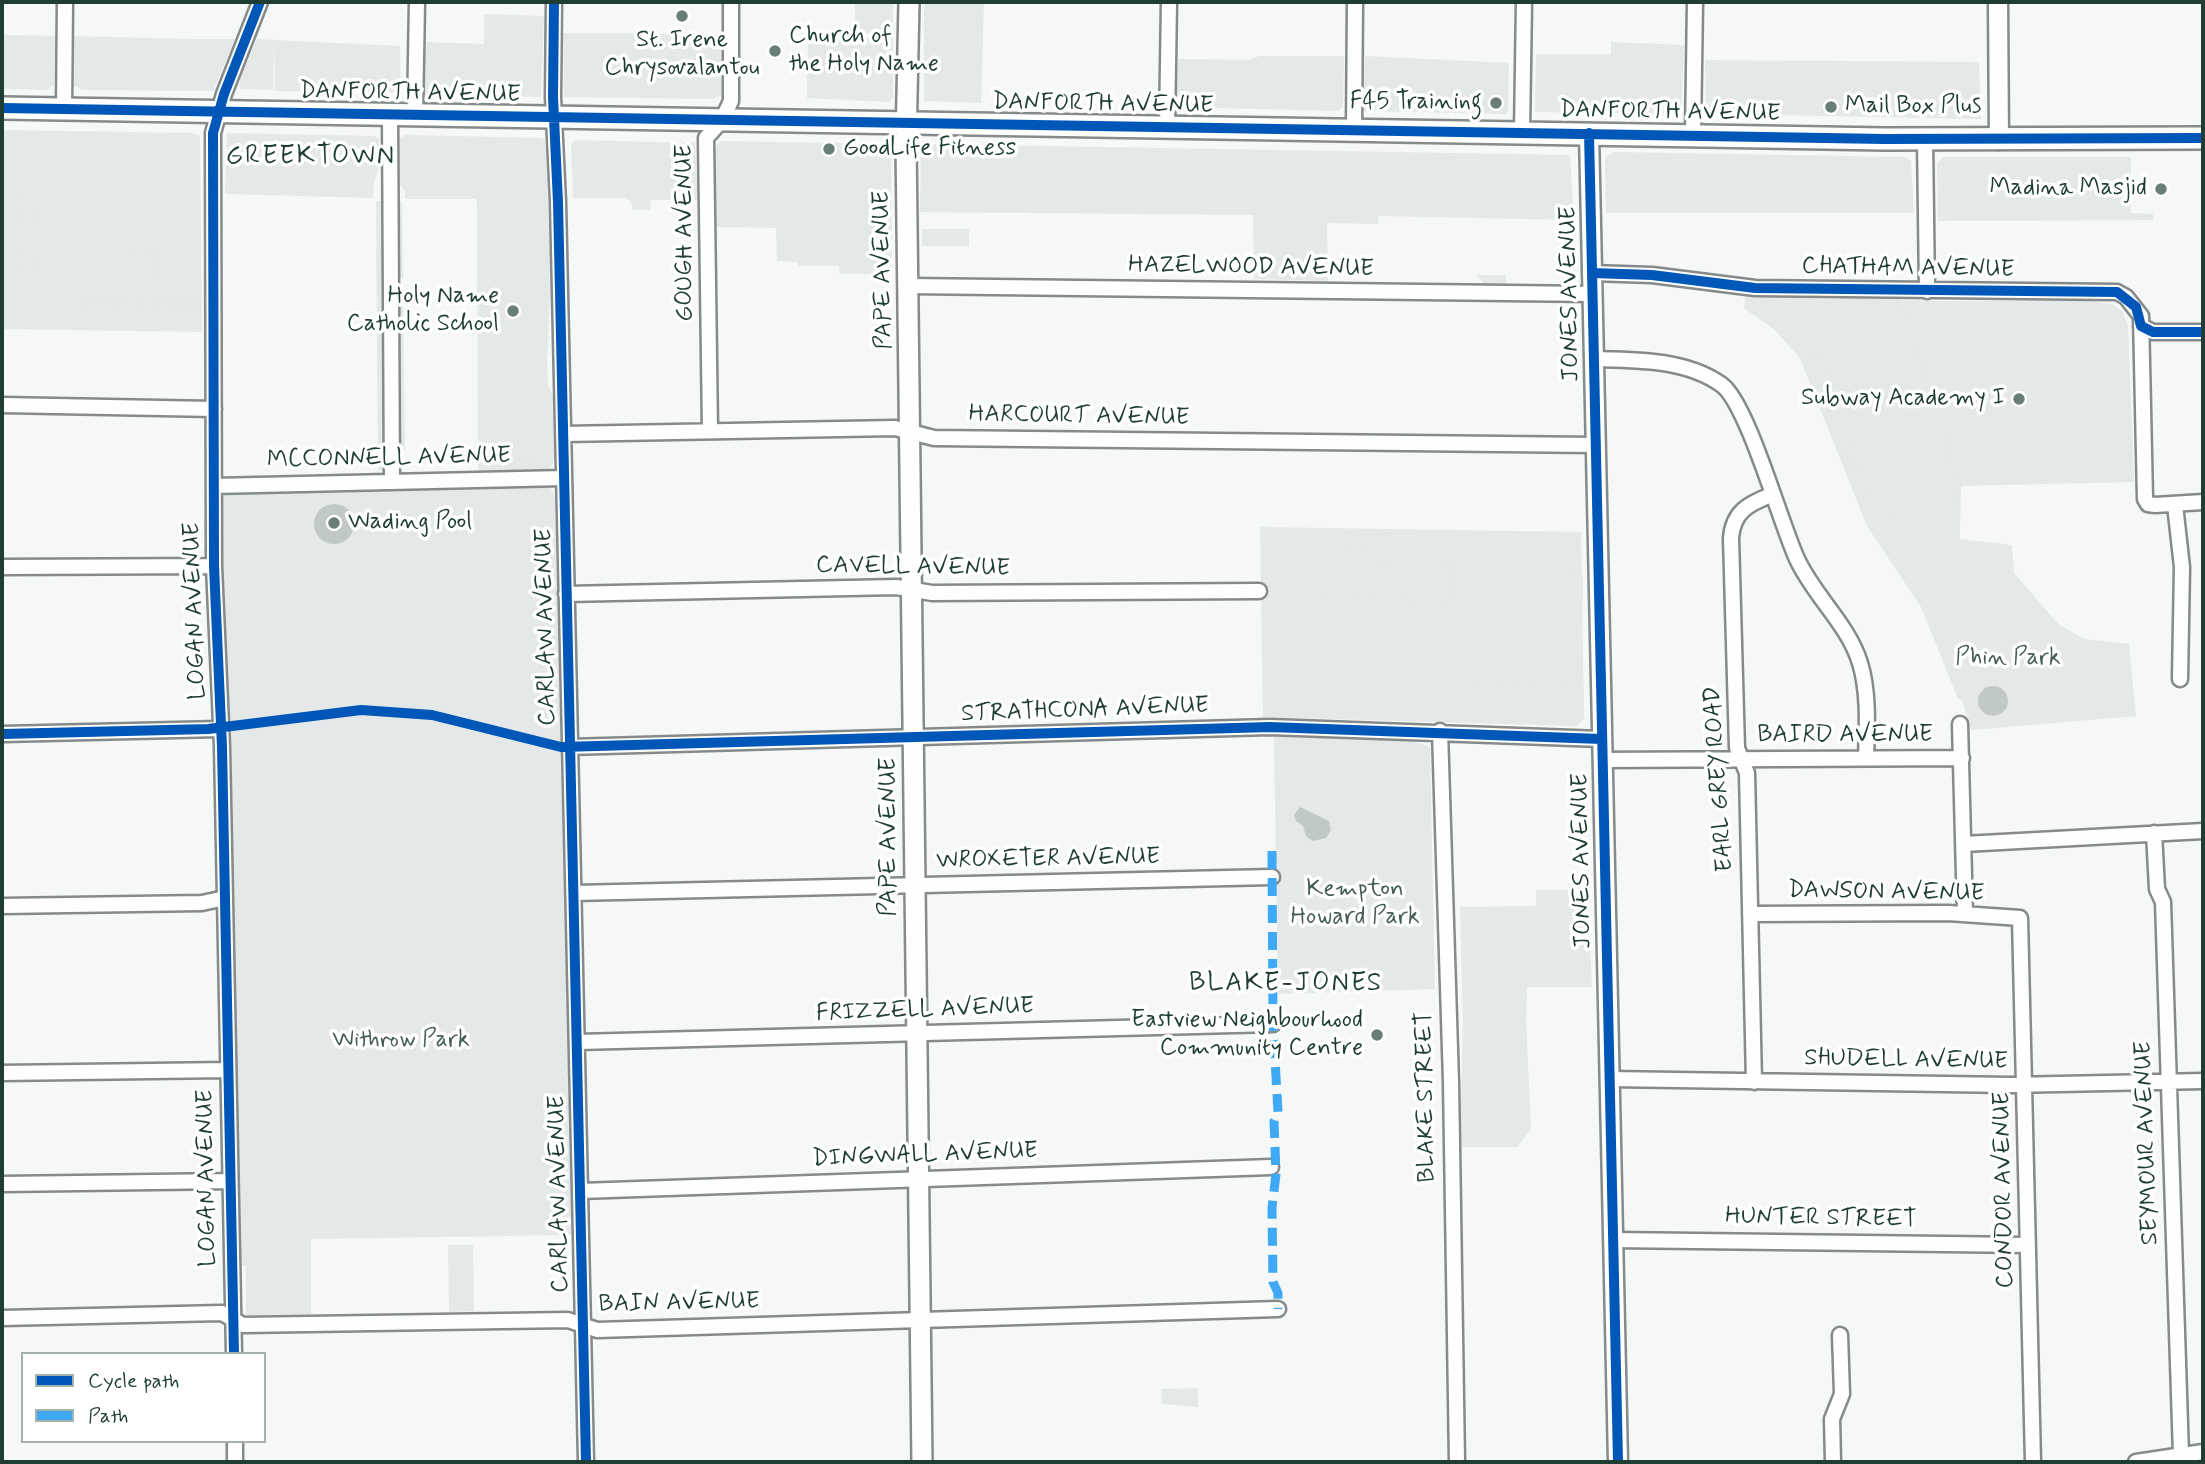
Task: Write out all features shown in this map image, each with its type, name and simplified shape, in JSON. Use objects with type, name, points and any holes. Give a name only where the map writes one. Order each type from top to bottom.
[{"type":"main road","name":"PAPE AVENUE","points":[[909,2],[908,286],[922,1462]]},
{"type":"main road","name":"DANFORTH AVENUE","points":[[2,108],[1925,139],[2203,138]]},
{"type":"street","points":[[64,109],[65,2]]},
{"type":"street","name":"LOGAN AVENUE","points":[[234,1352],[225,898],[214,566],[211,239],[213,133],[218,112],[260,2]]},
{"type":"street","points":[[415,115],[417,2]]},
{"type":"street","name":"CARLAW AVENUE","points":[[554,2],[554,117],[564,434],[586,1462]]},
{"type":"street","name":"GOUGH AVENUE","points":[[710,431],[706,138],[722,120],[730,102],[731,2]]},
{"type":"street","points":[[1167,127],[1169,2]]},
{"type":"street","points":[[1354,131],[1355,2]]},
{"type":"street","points":[[1522,132],[1524,2]]},
{"type":"street","points":[[1693,134],[1695,2]]},
{"type":"street","points":[[1998,2],[1999,140]]},
{"type":"street","points":[[390,114],[392,482]]},
{"type":"street","name":"JONES AVENUE","points":[[1589,133],[1618,1462]]},
{"type":"street","points":[[1925,139],[1927,290]]},
{"type":"street","name":"CHATHAM AVENUE","points":[[1592,273],[1652,275],[1755,288],[2117,292],[2136,307],[2141,326]]},
{"type":"street","name":"HAZELWOOD AVENUE","points":[[908,286],[1593,294]]},
{"type":"street","points":[[2203,332],[2153,332],[2141,326],[2145,499],[2148,504],[2203,502]]},
{"type":"street","points":[[1594,359],[1667,364],[1695,372],[1731,393],[1741,411],[1771,495],[1808,579],[1849,637],[1860,664],[1865,694],[1866,758]]},
{"type":"street","points":[[2,405],[214,409]]},
{"type":"street","name":"HARCOURT AVENUE","points":[[564,434],[895,428],[934,438],[1596,445]]},
{"type":"street","name":"MCCONNELL AVENUE","points":[[214,486],[564,478]]},
{"type":"street","name":"EARL GREY ROAD","points":[[1754,1082],[1747,773],[1737,748],[1732,529],[1741,511],[1771,495]]},
{"type":"street","points":[[2175,505],[2182,567],[2180,679]]},
{"type":"street","points":[[2,568],[214,566]]},
{"type":"street","name":"CAVELL AVENUE","points":[[566,594],[911,589],[932,593],[1259,591]]},
{"type":"street","points":[[1960,724],[1965,914]]},
{"type":"street","name":"STRATHCONA AVENUE","points":[[569,747],[1270,727],[1601,739]]},
{"type":"street","points":[[2,734],[220,729]]},
{"type":"street","name":"BLAKE STREET","points":[[1440,732],[1451,1082],[1457,1462]]},
{"type":"street","name":"BAIRD AVENUE","points":[[1602,760],[1962,758]]},
{"type":"street","points":[[1964,844],[2203,831]]},
{"type":"street","name":"SEYMOUR AVENUE","points":[[2154,833],[2157,889],[2163,902],[2181,1455]]},
{"type":"street","name":"WROXETER AVENUE","points":[[574,893],[1272,877]]},
{"type":"street","points":[[2,906],[202,902],[225,898]]},
{"type":"street","name":"DAWSON AVENUE","points":[[1751,914],[1965,914],[2020,918]]},
{"type":"street","name":"CONDOR AVENUE","points":[[2020,918],[2033,1462]]},
{"type":"street","name":"FRIZZELL AVENUE","points":[[578,1042],[1273,1024]]},
{"type":"street","points":[[2,1073],[227,1070]]},
{"type":"street","name":"SHUDELL AVENUE","points":[[1609,1079],[2026,1084],[2203,1081]]},
{"type":"street","name":"DINGWALL AVENUE","points":[[581,1191],[1271,1167]]},
{"type":"street","points":[[2,1184],[230,1181]]},
{"type":"street","name":"HUNTER STREET","points":[[1612,1240],[2028,1245]]},
{"type":"street","name":"BAIN AVENUE","points":[[2,1318],[222,1313],[243,1325],[568,1320],[583,1328],[597,1330],[1278,1309]]},
{"type":"street","points":[[1833,1462],[1832,1419],[1842,1394],[1840,1335]]},
{"type":"street","points":[[235,1443],[235,1462]]},
{"type":"street","points":[[2136,1462],[2203,1452]]},
{"type":"shaded area","points":[[855,2],[893,2],[893,34],[855,33]]},
{"type":"shaded area","points":[[924,2],[984,2],[981,103],[924,101]]},
{"type":"shaded area","points":[[484,14],[544,16],[541,97],[425,95],[425,42],[484,44]]},
{"type":"shaded area","points":[[563,33],[722,34],[721,95],[713,99],[564,97]]},
{"type":"shaded area","points":[[2,35],[55,36],[54,85],[47,90],[2,89]]},
{"type":"shaded area","points":[[74,36],[235,39],[213,91],[83,90],[74,86]]},
{"type":"shaded area","points":[[808,36],[893,38],[893,98],[888,102],[807,98]]},
{"type":"shaded area","points":[[274,40],[400,46],[401,92],[275,91]]},
{"type":"shaded area","points":[[1611,42],[1684,45],[1681,114],[1535,112],[1536,54],[1611,54]]},
{"type":"shaded area","points":[[1259,56],[1344,56],[1343,106],[1339,111],[1179,107],[1176,101],[1178,59],[1250,60]]},
{"type":"shaded area","points":[[1365,56],[1509,63],[1508,111],[1506,114],[1363,111]]},
{"type":"shaded area","points":[[1705,60],[1979,62],[1981,119],[1709,114],[1706,110]]},
{"type":"shaded area","points":[[2,130],[193,133],[200,136],[202,332],[2,329]]},
{"type":"shaded area","points":[[227,133],[375,136],[379,139],[379,170],[374,181],[373,198],[225,194]]},
{"type":"shaded area","name":"Holy Name Catholic School","points":[[406,135],[542,138],[545,141],[551,272],[547,364],[548,385],[553,396],[554,460],[548,469],[478,471],[477,202],[476,199],[405,199],[405,191],[399,184],[398,139]]},
{"type":"shaded area","points":[[575,140],[695,143],[698,200],[651,200],[650,210],[633,210],[631,202],[625,198],[573,198],[571,144]]},
{"type":"shaded area","points":[[721,141],[891,144],[892,274],[840,274],[839,266],[799,266],[797,262],[777,261],[776,228],[716,227],[715,147]]},
{"type":"shaded area","points":[[926,144],[1570,155],[1574,220],[1378,216],[1378,224],[1327,223],[1328,281],[1254,279],[1253,215],[920,212],[921,147]]},
{"type":"shaded area","points":[[1614,152],[1905,157],[1911,161],[1914,213],[1606,213],[1605,157]]},
{"type":"shaded area","points":[[1943,157],[2131,157],[2131,213],[2153,214],[2153,220],[1938,221],[1937,164]]},
{"type":"shaded area","points":[[922,229],[969,229],[969,246],[922,246]]},
{"type":"shaded area","points":[[1745,297],[1943,301],[2088,300],[2114,305],[2122,311],[2128,325],[2134,482],[1961,486],[1960,525],[1924,516],[1867,526],[1800,358],[1774,329],[1744,308]]},
{"type":"shaded area","name":"Wading Pool","points":[[334,504],[348,510],[354,524],[348,538],[334,544],[320,538],[314,524],[320,510]]},
{"type":"shaded area","points":[[1260,527],[1581,532],[1584,719],[1576,726],[1263,717]]},
{"type":"shaded area","points":[[1993,686],[2004,690],[2008,701],[2004,712],[1993,716],[1982,712],[1978,701],[1982,690]]},
{"type":"shaded area","points":[[1300,807],[1329,821],[1331,830],[1326,838],[1313,841],[1306,836],[1303,826],[1296,821],[1294,815]]},
{"type":"shaded area","points":[[1526,1020],[1531,1129],[1517,1147],[1460,1147],[1463,1021]]},
{"type":"green space","points":[[257,39],[274,40],[273,90],[240,89],[240,79]]},
{"type":"green space","points":[[2,188],[24,189],[22,272],[13,286],[2,293]]},
{"type":"green space","points":[[376,201],[383,201],[385,471],[378,470]]},
{"type":"green space","points":[[402,201],[403,278],[396,278],[396,202]]},
{"type":"green space","points":[[30,208],[40,208],[39,271],[34,271],[34,264],[27,264]]},
{"type":"green space","points":[[110,242],[121,243],[128,250],[155,252],[159,258],[159,268],[154,274],[154,289],[132,289],[132,294],[102,294],[102,279],[110,274]]},
{"type":"green space","points":[[188,244],[201,260],[200,296],[186,296]]},
{"type":"green space","points":[[1476,275],[1506,275],[1506,285],[1486,285]]},
{"type":"green space","name":"Phin Park","points":[[1761,298],[1830,299],[1836,306],[1840,298],[1899,299],[1948,447],[1953,487],[1951,505],[1944,520],[1960,525],[1960,539],[2012,545],[2014,573],[2059,625],[2085,639],[2129,644],[2136,716],[1971,730],[1962,700],[1958,699],[1921,607],[1867,526],[1800,358],[1774,329],[1744,308],[1761,305],[1806,347],[1869,507],[1880,516],[1894,521],[1923,516],[1921,509],[1907,514],[1893,514],[1869,498],[1815,346]]},
{"type":"green space","points":[[80,301],[200,303],[201,308],[79,306]]},
{"type":"green space","points":[[396,304],[403,304],[405,451],[398,451]]},
{"type":"green space","points":[[549,421],[553,421],[554,460],[551,467],[545,470],[494,471],[494,466],[542,462],[549,453]]},
{"type":"green space","name":"Withrow Park","points":[[540,483],[550,487],[555,497],[572,1235],[311,1239],[311,1314],[246,1315],[246,1266],[238,1265],[232,868],[220,499],[223,493]]},
{"type":"green space","points":[[1335,545],[1374,547],[1379,563],[1454,565],[1453,601],[1318,598],[1318,562],[1337,562]]},
{"type":"green space","points":[[1583,575],[1583,599],[1561,600],[1564,576]]},
{"type":"green space","points":[[1584,684],[1584,719],[1576,726],[1477,723],[1477,718],[1494,718],[1494,696],[1472,695],[1472,686],[1503,685],[1503,694],[1507,693],[1507,685]]},
{"type":"green space","name":"Kempton Howard Park","points":[[1274,736],[1412,741],[1430,747],[1435,989],[1278,994]]},
{"type":"green space","points":[[1536,890],[1588,890],[1592,987],[1527,987],[1526,1020],[1463,1021],[1460,907],[1536,906]]},
{"type":"green space","points":[[448,1245],[473,1245],[474,1311],[449,1312]]},
{"type":"green space","points":[[1198,1388],[1198,1407],[1162,1404],[1161,1389]]},
{"type":"marked path","points":[[1272,851],[1273,1024],[1278,1112],[1274,1121],[1276,1174],[1272,1208],[1273,1282],[1278,1293],[1278,1309]]},
{"type":"cycle path","points":[[234,1352],[222,747],[214,566],[213,133],[224,94],[260,2]]},
{"type":"cycle path","points":[[554,2],[553,97],[558,202],[586,1462]]},
{"type":"cycle path","points":[[2,108],[1885,139],[2203,138]]},
{"type":"cycle path","points":[[1589,133],[1618,1462]]},
{"type":"cycle path","points":[[1592,273],[1652,275],[1755,288],[2117,292],[2136,307],[2141,326],[2153,332],[2203,332]]},
{"type":"cycle path","points":[[2,734],[208,729],[361,710],[432,715],[561,747],[1270,727],[1601,739]]},
{"type":"place","name":"St. Irene Chrysovalantou","points":[[682,16]]},
{"type":"place","name":"Church of the Holy Name","points":[[775,51]]},
{"type":"place","name":"F45 Training","points":[[1496,103]]},
{"type":"place","name":"Mail Box Plus","points":[[1831,107]]},
{"type":"place","name":"GoodLife Fitness","points":[[829,149]]},
{"type":"place","name":"Madina Masjid","points":[[2161,189]]},
{"type":"place","name":"Holy Name Catholic School","points":[[513,311]]},
{"type":"place","name":"Subway Academy I","points":[[2019,399]]},
{"type":"place","name":"Wading Pool","points":[[334,523]]},
{"type":"place","name":"Eastview Neighbourhood Community Centre","points":[[1377,1035]]},
{"type":"district","name":"GREEKTOWN","points":[[311,158]]},
{"type":"district","name":"BLAKE-JONES","points":[[1286,985]]}]
